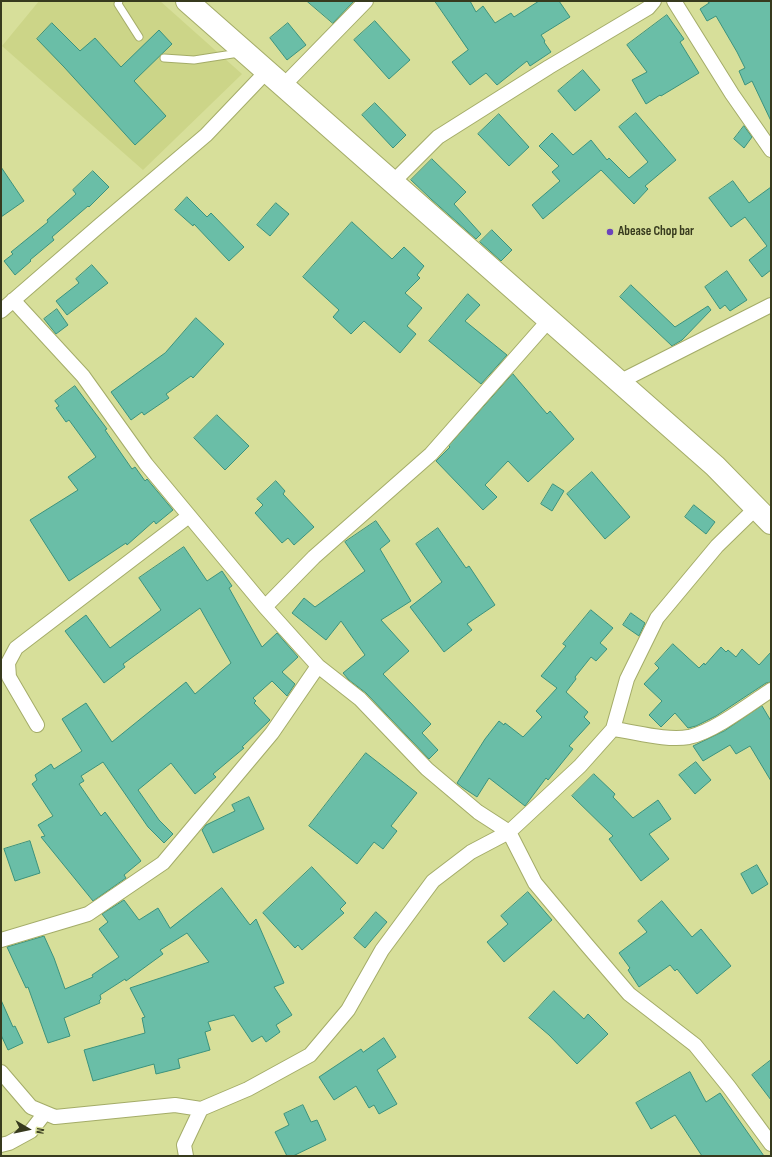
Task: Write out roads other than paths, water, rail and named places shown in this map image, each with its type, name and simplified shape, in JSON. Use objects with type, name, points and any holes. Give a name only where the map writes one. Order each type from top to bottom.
[{"type":"highway","points":[[187,1],[715,466],[765,515]]},
{"type":"street","points":[[283,86],[366,1]]},
{"type":"street","points":[[393,182],[438,137],[548,67],[648,8],[654,1]]},
{"type":"street","points":[[674,1],[732,94],[771,150]]},
{"type":"street","points":[[1,311],[206,136],[267,71]]},
{"type":"street","points":[[13,300],[83,376],[146,464],[265,607],[318,666],[360,699],[427,769],[478,812],[509,832],[535,883],[586,944],[629,994],[696,1045],[771,1144]]},
{"type":"street","points":[[619,382],[771,306]]},
{"type":"street","points":[[265,607],[314,557],[432,454],[549,320]]},
{"type":"street","points":[[1,1072],[31,1107],[55,1117],[175,1105],[201,1109],[248,1089],[310,1055],[348,1010],[382,950],[433,881],[471,852],[509,832],[580,766],[613,729],[627,679],[657,618],[717,546],[765,515]]},
{"type":"street","points":[[36,725],[9,677],[8,663],[16,648],[189,516]]},
{"type":"street","points":[[1,940],[88,914],[163,863],[272,733],[318,666]]},
{"type":"street","points":[[613,729],[667,738],[689,737],[709,730],[771,690]]},
{"type":"street","points":[[186,1156],[184,1145],[201,1109]]},
{"type":"street","points":[[1,1145],[10,1143],[31,1131],[45,1113]]},
{"type":"lane","points":[[119,1],[118,4],[139,37]]},
{"type":"lane","points":[[164,58],[194,60],[245,52]]},
{"type":"place","name":"Abease Chop bar","points":[[610,232]]}]
